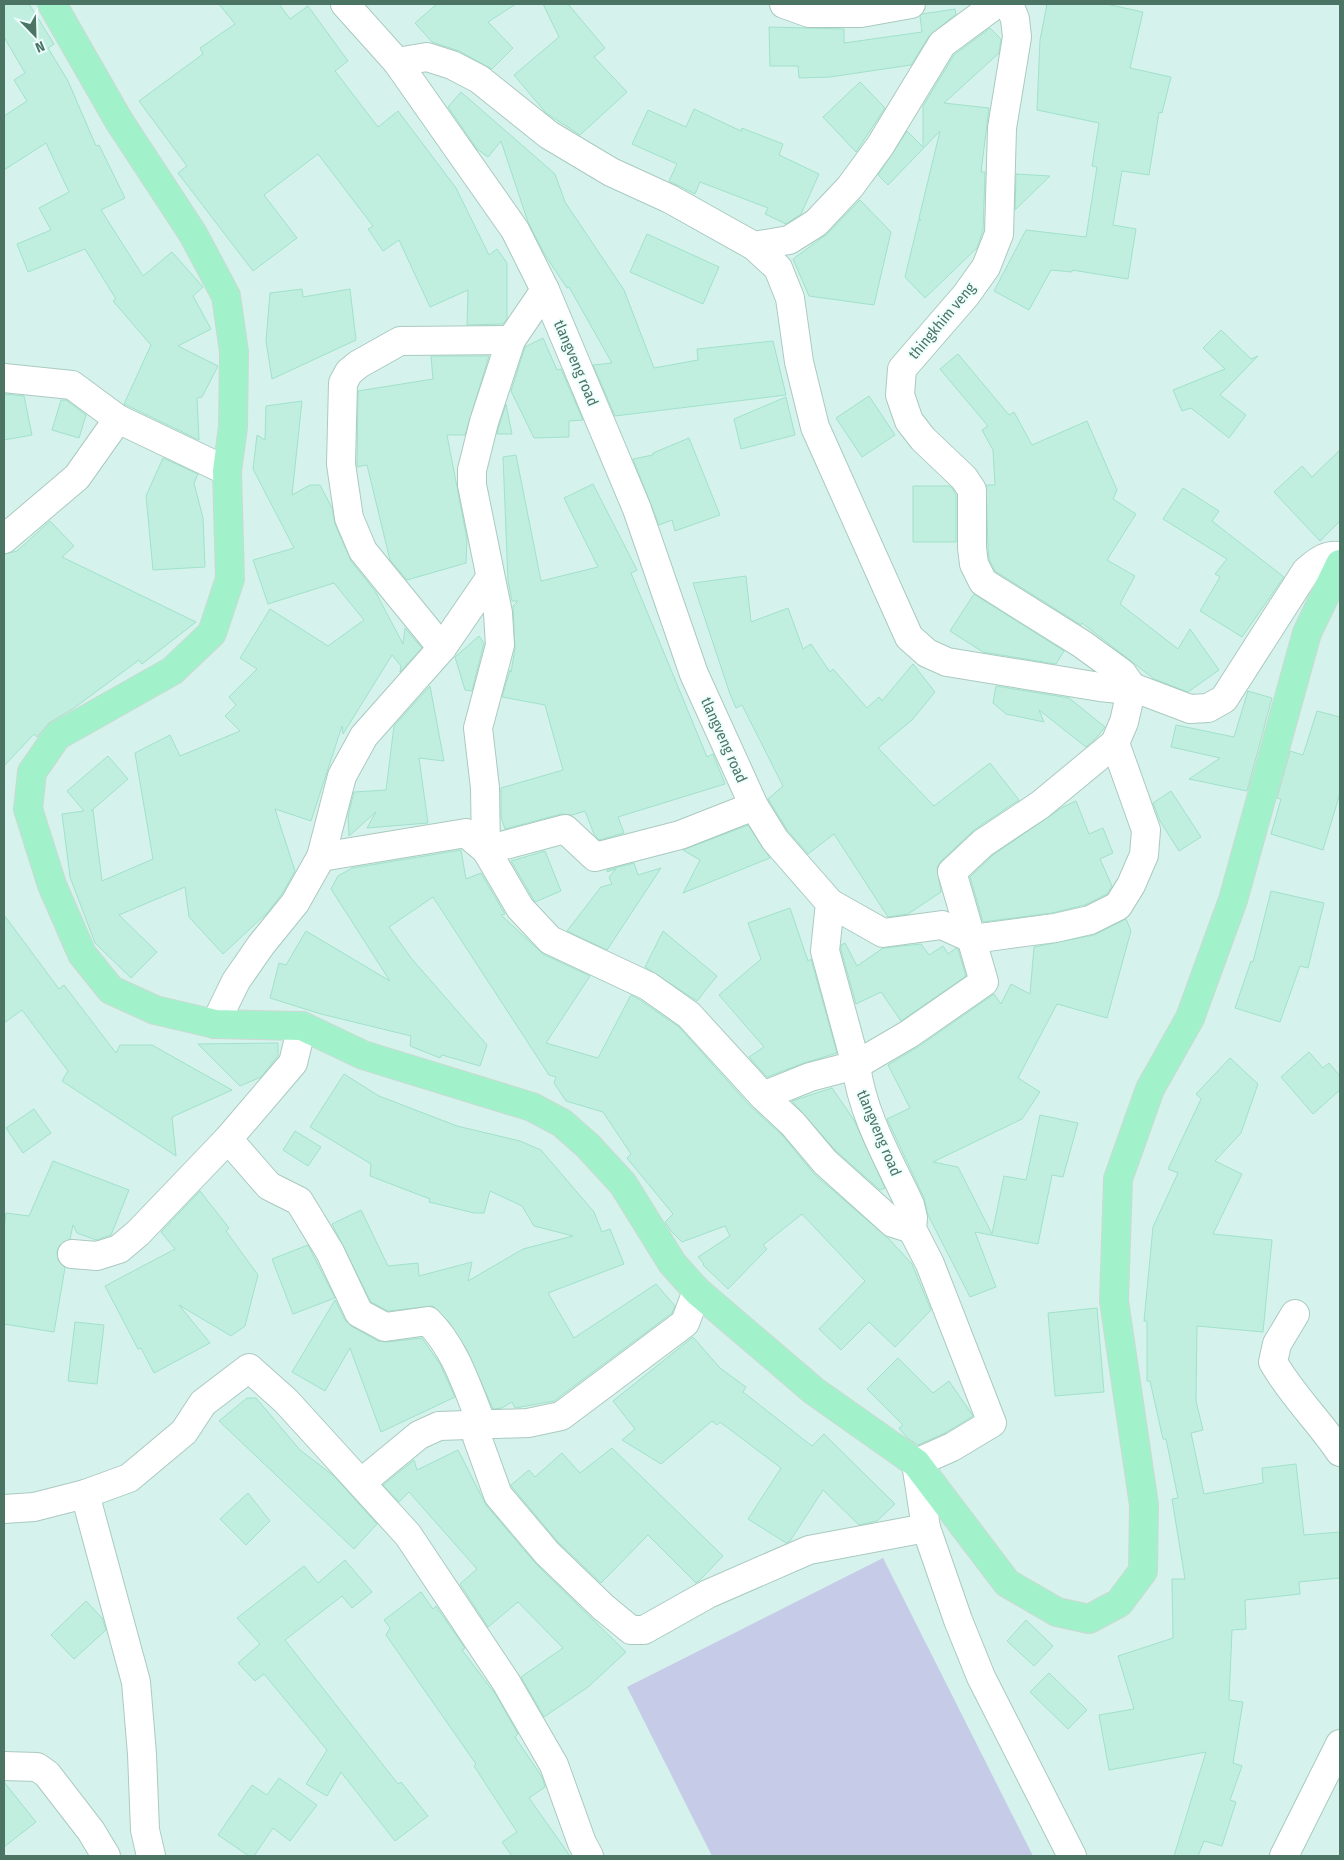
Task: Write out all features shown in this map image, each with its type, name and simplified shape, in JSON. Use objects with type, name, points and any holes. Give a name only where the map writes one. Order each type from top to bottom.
[{"type":"highway","points":[[52,4],[119,121],[193,234],[226,296],[234,352],[233,427],[227,471],[230,579],[212,634],[172,671],[57,736],[32,772],[28,809],[52,885],[82,954],[111,990],[155,1010],[215,1024],[302,1026],[363,1055],[532,1106],[562,1123],[588,1146],[622,1184],[672,1262],[698,1291],[814,1391],[916,1463],[1007,1583],[1057,1612],[1089,1619],[1119,1603],[1143,1571],[1144,1504],[1114,1300],[1118,1179],[1150,1089],[1190,1018],[1233,900],[1308,633],[1340,564]]},
{"type":"street","name":"tlangveng road","points":[[345,4],[397,62],[515,230],[545,290],[637,509],[694,674],[754,806],[775,840],[830,903],[824,951],[856,1065],[858,1083],[870,1116],[912,1212],[912,1228],[930,1264],[992,1424],[952,1447],[916,1463]]},
{"type":"street","points":[[784,4],[810,13],[861,13],[911,4]]},
{"type":"street","points":[[754,246],[789,240],[816,224],[850,187],[880,146],[942,44],[996,4]]},
{"type":"street","name":"thingkhim veng","points":[[1008,4],[1015,19],[1017,37],[1002,128],[999,234],[986,267],[966,296],[902,369],[900,395],[909,421],[923,439],[964,478],[972,490],[972,548],[974,564],[983,582],[1082,644],[1122,673],[1132,687]]},
{"type":"street","points":[[397,62],[427,57],[452,65],[479,79],[549,135],[610,172],[670,199],[754,246],[778,268],[787,290],[800,362],[815,427],[909,637],[917,647],[947,662],[1100,687],[1119,689],[1132,687],[1190,709],[1208,708],[1224,699],[1306,572],[1320,560],[1332,555],[1340,556]]},
{"type":"street","points":[[486,850],[485,788],[478,728],[500,645],[498,613],[472,485],[472,470],[484,422],[511,340],[545,290]]},
{"type":"street","points":[[442,648],[363,551],[348,518],[341,464],[344,384],[349,372],[359,364],[400,341],[511,340]]},
{"type":"street","points":[[4,378],[72,385],[118,419],[227,471]]},
{"type":"street","points":[[4,539],[78,477],[118,419]]},
{"type":"street","points":[[215,1024],[236,981],[261,945],[295,904],[321,857],[342,776],[364,736],[442,648],[490,578]]},
{"type":"street","points":[[763,1096],[810,1077],[856,1065],[909,1034],[984,982],[952,872],[983,843],[1040,805],[1115,744],[1124,722],[1132,687]]},
{"type":"street","points":[[830,903],[883,933],[942,925],[972,939],[1055,928],[1090,920],[1118,906],[1132,885],[1144,855],[1146,830],[1115,744]]},
{"type":"street","points":[[486,850],[565,829],[596,857],[680,835],[754,806]]},
{"type":"street","points":[[321,857],[466,833],[486,850],[520,908],[550,940],[648,986],[689,1015],[763,1096],[793,1124],[825,1162],[894,1222],[912,1228]]},
{"type":"street","points":[[72,1254],[97,1256],[119,1249],[138,1233],[228,1139],[293,1063],[302,1026]]},
{"type":"street","points":[[228,1139],[269,1186],[299,1201],[330,1252],[359,1313],[385,1327],[428,1321],[442,1335],[454,1356],[482,1424],[477,1437],[498,1495],[547,1553],[602,1607],[631,1630],[644,1630],[708,1594],[809,1550],[926,1528]]},
{"type":"street","points":[[362,1482],[419,1436],[439,1426],[528,1423],[561,1416],[685,1323],[698,1291]]},
{"type":"street","points":[[1295,1314],[1277,1344],[1273,1362],[1281,1376],[1322,1426],[1340,1452]]},
{"type":"street","points":[[4,1509],[34,1507],[85,1494],[129,1478],[184,1432],[203,1403],[249,1368],[286,1401],[362,1482],[408,1535],[506,1682],[554,1765],[582,1843],[589,1856]]},
{"type":"street","points":[[916,1463],[926,1528],[981,1677],[1072,1856]]},
{"type":"street","points":[[85,1494],[136,1682],[142,1754],[144,1830],[151,1856]]},
{"type":"street","points":[[1284,1856],[1340,1744]]},
{"type":"street","points":[[4,1766],[37,1767],[47,1774],[91,1831],[106,1856]]},
{"type":"shaded area","points":[[4,4],[1340,4],[1340,1856],[4,1856]]},
{"type":"shaded area","points":[[883,1558],[1033,1856],[712,1856],[627,1687]]},
{"type":"building","points":[[4,4],[29,4],[54,44],[48,48],[68,81],[96,146],[99,145],[125,198],[101,210],[143,276],[172,252],[203,287],[193,296],[211,329],[178,346],[218,366],[202,397],[197,398],[199,440],[124,404],[151,345],[113,301],[116,299],[85,249],[28,272],[17,244],[51,230],[39,208],[69,192],[46,143],[4,170],[4,116],[27,101],[14,80],[25,73],[4,37]]},
{"type":"building","points":[[219,4],[279,4],[290,19],[308,6],[348,61],[335,71],[378,127],[398,111],[456,188],[489,255],[497,249],[507,263],[507,319],[503,324],[467,325],[468,290],[430,307],[399,240],[383,251],[368,229],[373,226],[318,154],[264,195],[297,238],[253,271],[178,173],[187,166],[139,101],[203,54],[200,48],[235,24]]},
{"type":"building","points":[[437,4],[516,4],[488,22],[513,48],[492,69],[459,51],[432,42],[415,23]]},
{"type":"building","points":[[543,4],[568,4],[605,48],[594,57],[627,92],[580,135],[546,113],[514,75],[559,37]]},
{"type":"building","points":[[1047,4],[1106,4],[1143,12],[1130,68],[1171,77],[1162,113],[1159,112],[1149,175],[1122,171],[1113,225],[1136,229],[1128,279],[1072,270],[1072,272],[1051,270],[1029,310],[994,291],[1026,230],[1086,237],[1097,167],[1092,166],[1099,123],[1037,110],[1040,40]]},
{"type":"building","points":[[955,9],[956,14],[929,36],[911,65],[830,77],[799,78],[798,66],[770,66],[769,27],[844,29],[844,43],[922,32],[920,16],[922,14]]},
{"type":"building","points":[[990,28],[1001,39],[999,53],[944,103],[989,108],[981,172],[985,172],[983,231],[977,248],[925,298],[905,277],[919,219],[921,220],[919,218],[940,131],[888,185],[878,175],[907,131],[923,147],[923,106],[954,55]]},
{"type":"building","points":[[860,82],[885,108],[856,152],[823,117]]},
{"type":"building","points":[[461,92],[555,174],[565,202],[624,290],[654,368],[698,360],[697,349],[773,341],[786,395],[615,416],[593,365],[612,363],[569,287],[567,288],[545,255],[528,222],[501,141],[488,157],[477,149],[448,107]]},
{"type":"building","points":[[694,109],[741,131],[742,128],[783,144],[779,155],[819,174],[801,214],[786,224],[765,214],[768,208],[700,182],[695,194],[669,181],[677,164],[632,144],[648,110],[686,127]]},
{"type":"building","points":[[1016,174],[1050,176],[1015,210]]},
{"type":"building","points":[[860,200],[891,232],[874,305],[809,296],[793,259],[827,234]]},
{"type":"building","points":[[647,234],[719,267],[703,304],[630,272]]},
{"type":"building","points":[[302,289],[303,297],[350,289],[356,340],[272,379],[266,341],[270,293]]},
{"type":"building","points":[[1221,330],[1251,359],[1258,356],[1220,395],[1246,415],[1229,438],[1191,408],[1182,411],[1173,390],[1225,369],[1203,348]]},
{"type":"building","points":[[543,338],[557,370],[561,369],[583,420],[569,421],[569,437],[534,438],[511,391],[525,347]]},
{"type":"building","points":[[958,354],[1009,415],[1014,412],[1032,445],[1087,421],[1117,490],[1113,499],[1136,514],[1107,560],[1135,576],[1120,604],[1178,649],[1190,629],[1219,670],[1188,692],[1154,679],[1082,623],[1081,625],[995,571],[989,559],[986,485],[995,485],[993,450],[982,430],[988,426],[940,369]]},
{"type":"building","points":[[431,356],[489,356],[465,435],[447,435],[467,539],[466,563],[407,580],[390,560],[367,465],[357,467],[358,391],[433,379]]},
{"type":"building","points":[[4,394],[24,396],[32,435],[4,440]]},
{"type":"building","points":[[869,396],[895,435],[862,457],[836,418]]},
{"type":"building","points":[[786,397],[795,435],[741,449],[734,419]]},
{"type":"building","points":[[61,400],[66,400],[86,415],[79,438],[52,430]]},
{"type":"building","points":[[302,401],[292,495],[310,485],[320,485],[332,508],[335,524],[351,561],[375,591],[403,644],[405,628],[422,648],[400,672],[401,666],[392,655],[343,734],[342,726],[311,821],[275,809],[295,871],[282,894],[267,913],[223,954],[189,917],[185,887],[119,915],[157,952],[131,978],[95,943],[70,877],[62,814],[84,811],[67,791],[108,756],[128,779],[91,811],[93,810],[102,881],[153,859],[135,753],[170,735],[180,756],[240,731],[225,716],[236,705],[229,697],[257,669],[240,658],[270,609],[328,646],[364,620],[334,583],[268,604],[253,560],[294,548],[253,469],[257,435],[265,440],[266,406]]},
{"type":"building","points":[[506,404],[512,434],[497,434],[499,426]]},
{"type":"building","points":[[689,438],[720,515],[675,531],[672,520],[659,525],[633,459],[653,455],[653,453]]},
{"type":"building","points":[[1340,450],[1340,521],[1320,541],[1274,492],[1302,466],[1312,477]]},
{"type":"building","points":[[516,455],[541,581],[598,567],[564,498],[593,484],[637,570],[631,573],[707,757],[713,754],[725,784],[618,817],[624,833],[599,840],[594,834],[585,811],[572,815],[561,814],[505,829],[501,817],[501,788],[563,770],[545,705],[502,697],[510,670],[511,672],[515,649],[513,606],[518,601],[512,601],[508,581],[503,457]]},
{"type":"building","points":[[163,458],[198,474],[194,483],[203,518],[205,567],[153,570],[146,496]]},
{"type":"building","points":[[913,486],[949,486],[952,488],[956,495],[956,542],[913,542]]},
{"type":"building","points":[[1183,488],[1219,511],[1212,521],[1284,577],[1242,637],[1200,611],[1220,577],[1215,574],[1227,559],[1163,519]]},
{"type":"building","points":[[50,521],[74,546],[62,557],[196,622],[142,664],[139,660],[74,708],[49,723],[37,737],[34,734],[4,766],[4,554],[17,551]]},
{"type":"building","points":[[746,576],[751,622],[788,608],[803,649],[811,644],[830,672],[833,669],[867,708],[879,697],[882,701],[913,664],[935,692],[912,720],[878,748],[934,806],[990,763],[1019,800],[974,830],[941,861],[937,868],[941,892],[908,914],[888,917],[834,834],[808,854],[788,831],[768,799],[783,786],[742,705],[736,708],[693,583]]},
{"type":"building","points":[[974,594],[1064,651],[1056,664],[983,652],[950,631]]},
{"type":"building","points":[[479,636],[484,643],[472,691],[465,690],[455,657]]},
{"type":"building","points":[[430,686],[444,761],[419,758],[428,823],[367,828],[376,812],[349,836],[348,816],[354,792],[386,790],[394,726]]},
{"type":"building","points":[[996,686],[1069,698],[1105,727],[1086,747],[1039,710],[1044,722],[1006,714],[993,703]]},
{"type":"building","points":[[1248,691],[1272,698],[1247,791],[1189,779],[1220,758],[1171,747],[1176,725],[1234,737]]},
{"type":"building","points":[[1317,711],[1340,717],[1340,793],[1323,850],[1271,834],[1281,799],[1277,798],[1290,751],[1303,755]]},
{"type":"building","points":[[1171,791],[1201,837],[1179,851],[1160,821],[1153,803]]},
{"type":"building","points":[[1076,801],[1089,834],[1103,828],[1113,853],[1100,859],[1112,886],[1107,894],[1085,905],[1052,913],[983,922],[970,877],[993,855],[1063,807]]},
{"type":"building","points":[[748,825],[770,858],[683,893],[700,860],[683,850]]},
{"type":"building","points":[[461,850],[466,879],[481,873],[505,914],[501,915],[543,954],[590,976],[546,1043],[598,1058],[631,995],[640,1000],[679,1027],[751,1107],[782,1135],[814,1174],[888,1238],[912,1264],[931,1310],[895,1347],[869,1322],[841,1350],[819,1329],[865,1281],[802,1214],[763,1245],[767,1249],[728,1289],[703,1265],[698,1257],[730,1236],[725,1226],[682,1242],[671,1231],[665,1222],[673,1214],[627,1158],[631,1154],[603,1112],[566,1101],[554,1083],[556,1077],[549,1075],[433,897],[389,927],[411,958],[487,1045],[480,1066],[442,1055],[440,1058],[410,1046],[411,1036],[321,1014],[270,998],[279,963],[286,965],[306,931],[390,981],[331,889],[338,876],[352,868]]},
{"type":"building","points":[[545,851],[561,891],[535,902],[511,861]]},
{"type":"building","points":[[634,863],[638,875],[661,868],[607,950],[567,931],[601,887],[612,884],[609,877],[616,869],[607,872],[607,870]]},
{"type":"building","points":[[1271,891],[1324,903],[1308,968],[1300,966],[1280,1022],[1235,1008],[1251,961],[1253,962]]},
{"type":"building","points":[[790,908],[808,961],[811,959],[837,1053],[767,1077],[749,1057],[764,1047],[719,995],[761,959],[748,923]]},
{"type":"building","points":[[4,915],[59,989],[64,985],[116,1053],[120,1045],[152,1045],[232,1090],[172,1117],[176,1156],[62,1081],[68,1071],[22,1010],[4,1023]]},
{"type":"building","points":[[1126,919],[1131,931],[1107,1018],[1057,1004],[1018,1078],[1040,1092],[1022,1119],[933,1162],[958,1167],[992,1234],[1004,1176],[1026,1180],[1040,1115],[1078,1123],[1063,1177],[1052,1175],[1038,1244],[975,1232],[996,1287],[970,1297],[928,1215],[924,1198],[887,1119],[910,1108],[888,1065],[918,1047],[994,994],[1001,1004],[1011,984],[1030,994],[1034,947],[1094,935]]},
{"type":"building","points":[[663,931],[717,976],[697,1001],[645,967]]},
{"type":"building","points":[[845,943],[857,966],[883,948],[921,944],[929,955],[943,946],[948,954],[956,948],[958,949],[966,976],[901,1021],[881,992],[856,1004],[841,950],[841,945]]},
{"type":"building","points":[[278,1043],[278,1056],[261,1077],[240,1086],[198,1044]]},
{"type":"building","points":[[1309,1052],[1323,1068],[1329,1063],[1340,1076],[1340,1090],[1313,1114],[1281,1077]]},
{"type":"building","points":[[1230,1058],[1258,1084],[1241,1133],[1215,1161],[1242,1174],[1213,1234],[1272,1240],[1263,1332],[1197,1326],[1196,1401],[1203,1430],[1191,1433],[1204,1494],[1263,1483],[1262,1468],[1296,1464],[1304,1535],[1340,1532],[1340,1578],[1299,1582],[1300,1594],[1245,1600],[1246,1629],[1232,1630],[1229,1700],[1243,1702],[1233,1763],[1242,1766],[1230,1800],[1236,1802],[1222,1846],[1204,1841],[1198,1856],[1174,1856],[1206,1752],[1109,1770],[1099,1715],[1134,1709],[1118,1656],[1173,1638],[1172,1579],[1185,1579],[1172,1499],[1178,1498],[1166,1439],[1163,1439],[1150,1381],[1147,1381],[1147,1321],[1144,1321],[1153,1227],[1178,1173],[1168,1169],[1201,1099],[1196,1094]]},
{"type":"building","points":[[344,1074],[379,1096],[457,1126],[520,1141],[541,1150],[594,1212],[602,1232],[610,1229],[624,1264],[548,1293],[574,1338],[656,1284],[675,1306],[672,1313],[554,1401],[515,1408],[512,1402],[502,1408],[493,1409],[467,1350],[449,1322],[433,1306],[388,1311],[371,1302],[332,1224],[361,1210],[388,1266],[418,1263],[419,1276],[472,1262],[468,1281],[523,1249],[573,1236],[534,1226],[522,1206],[490,1191],[484,1213],[474,1213],[429,1202],[430,1199],[370,1176],[371,1164],[310,1127]]},
{"type":"building","points":[[832,1088],[854,1120],[885,1188],[880,1190],[836,1151],[792,1101]]},
{"type":"building","points":[[34,1109],[51,1133],[23,1153],[6,1128]]},
{"type":"building","points":[[295,1131],[321,1147],[308,1166],[283,1150]]},
{"type":"building","points":[[53,1161],[129,1190],[111,1235],[96,1240],[77,1233],[73,1225],[70,1239],[59,1246],[57,1252],[58,1260],[65,1268],[54,1332],[4,1324],[4,1230],[6,1213],[29,1216]]},
{"type":"building","points":[[200,1191],[229,1228],[226,1231],[258,1275],[245,1326],[231,1336],[179,1305],[210,1343],[154,1373],[141,1348],[138,1349],[105,1286],[175,1249],[161,1232]]},
{"type":"building","points":[[308,1245],[335,1298],[293,1314],[272,1259]]},
{"type":"building","points":[[335,1300],[345,1320],[351,1326],[378,1341],[387,1342],[422,1338],[440,1364],[455,1397],[381,1432],[350,1348],[325,1391],[292,1372]]},
{"type":"building","points":[[1097,1308],[1104,1392],[1055,1396],[1048,1313]]},
{"type":"building","points":[[75,1322],[104,1325],[97,1384],[68,1381]]},
{"type":"building","points":[[693,1337],[720,1368],[746,1387],[743,1392],[812,1446],[824,1434],[895,1504],[877,1521],[859,1525],[823,1490],[790,1541],[786,1543],[748,1519],[781,1468],[720,1422],[717,1425],[712,1421],[661,1464],[622,1440],[635,1429],[613,1401]]},
{"type":"building","points":[[898,1358],[933,1393],[949,1381],[973,1416],[945,1433],[918,1445],[907,1438],[899,1428],[903,1425],[867,1389]]},
{"type":"building","points":[[247,1398],[256,1398],[300,1450],[334,1476],[377,1524],[354,1549],[219,1421]]},
{"type":"building","points":[[612,1448],[723,1556],[696,1583],[648,1535],[601,1583],[558,1542],[511,1485],[529,1470],[535,1477],[562,1453],[580,1473]]},
{"type":"building","points":[[458,1450],[486,1505],[536,1564],[626,1652],[588,1687],[544,1717],[521,1677],[563,1648],[518,1602],[488,1627],[460,1584],[477,1569],[409,1492],[399,1502],[383,1485],[414,1460],[417,1470]]},
{"type":"building","points":[[248,1493],[270,1521],[246,1545],[220,1519]]},
{"type":"building","points":[[345,1560],[372,1592],[352,1608],[342,1596],[285,1640],[398,1784],[401,1782],[428,1816],[395,1841],[341,1772],[327,1796],[306,1784],[327,1750],[264,1674],[255,1681],[238,1663],[260,1644],[237,1618],[304,1566],[318,1583]]},
{"type":"building","points":[[421,1592],[433,1609],[436,1606],[465,1648],[462,1650],[496,1695],[518,1734],[515,1737],[542,1777],[545,1787],[529,1798],[570,1856],[512,1856],[502,1842],[517,1832],[474,1766],[476,1764],[386,1635],[390,1628],[384,1620]]},
{"type":"building","points":[[86,1601],[102,1618],[106,1630],[74,1659],[51,1635]]},
{"type":"building","points":[[1026,1620],[1053,1646],[1034,1666],[1007,1641]]},
{"type":"building","points":[[1049,1673],[1087,1710],[1068,1729],[1030,1692]]},
{"type":"building","points":[[279,1778],[317,1805],[290,1841],[273,1828],[254,1856],[249,1856],[218,1835],[252,1785],[267,1795]]},
{"type":"building","points":[[4,1782],[36,1822],[4,1847]]}]
